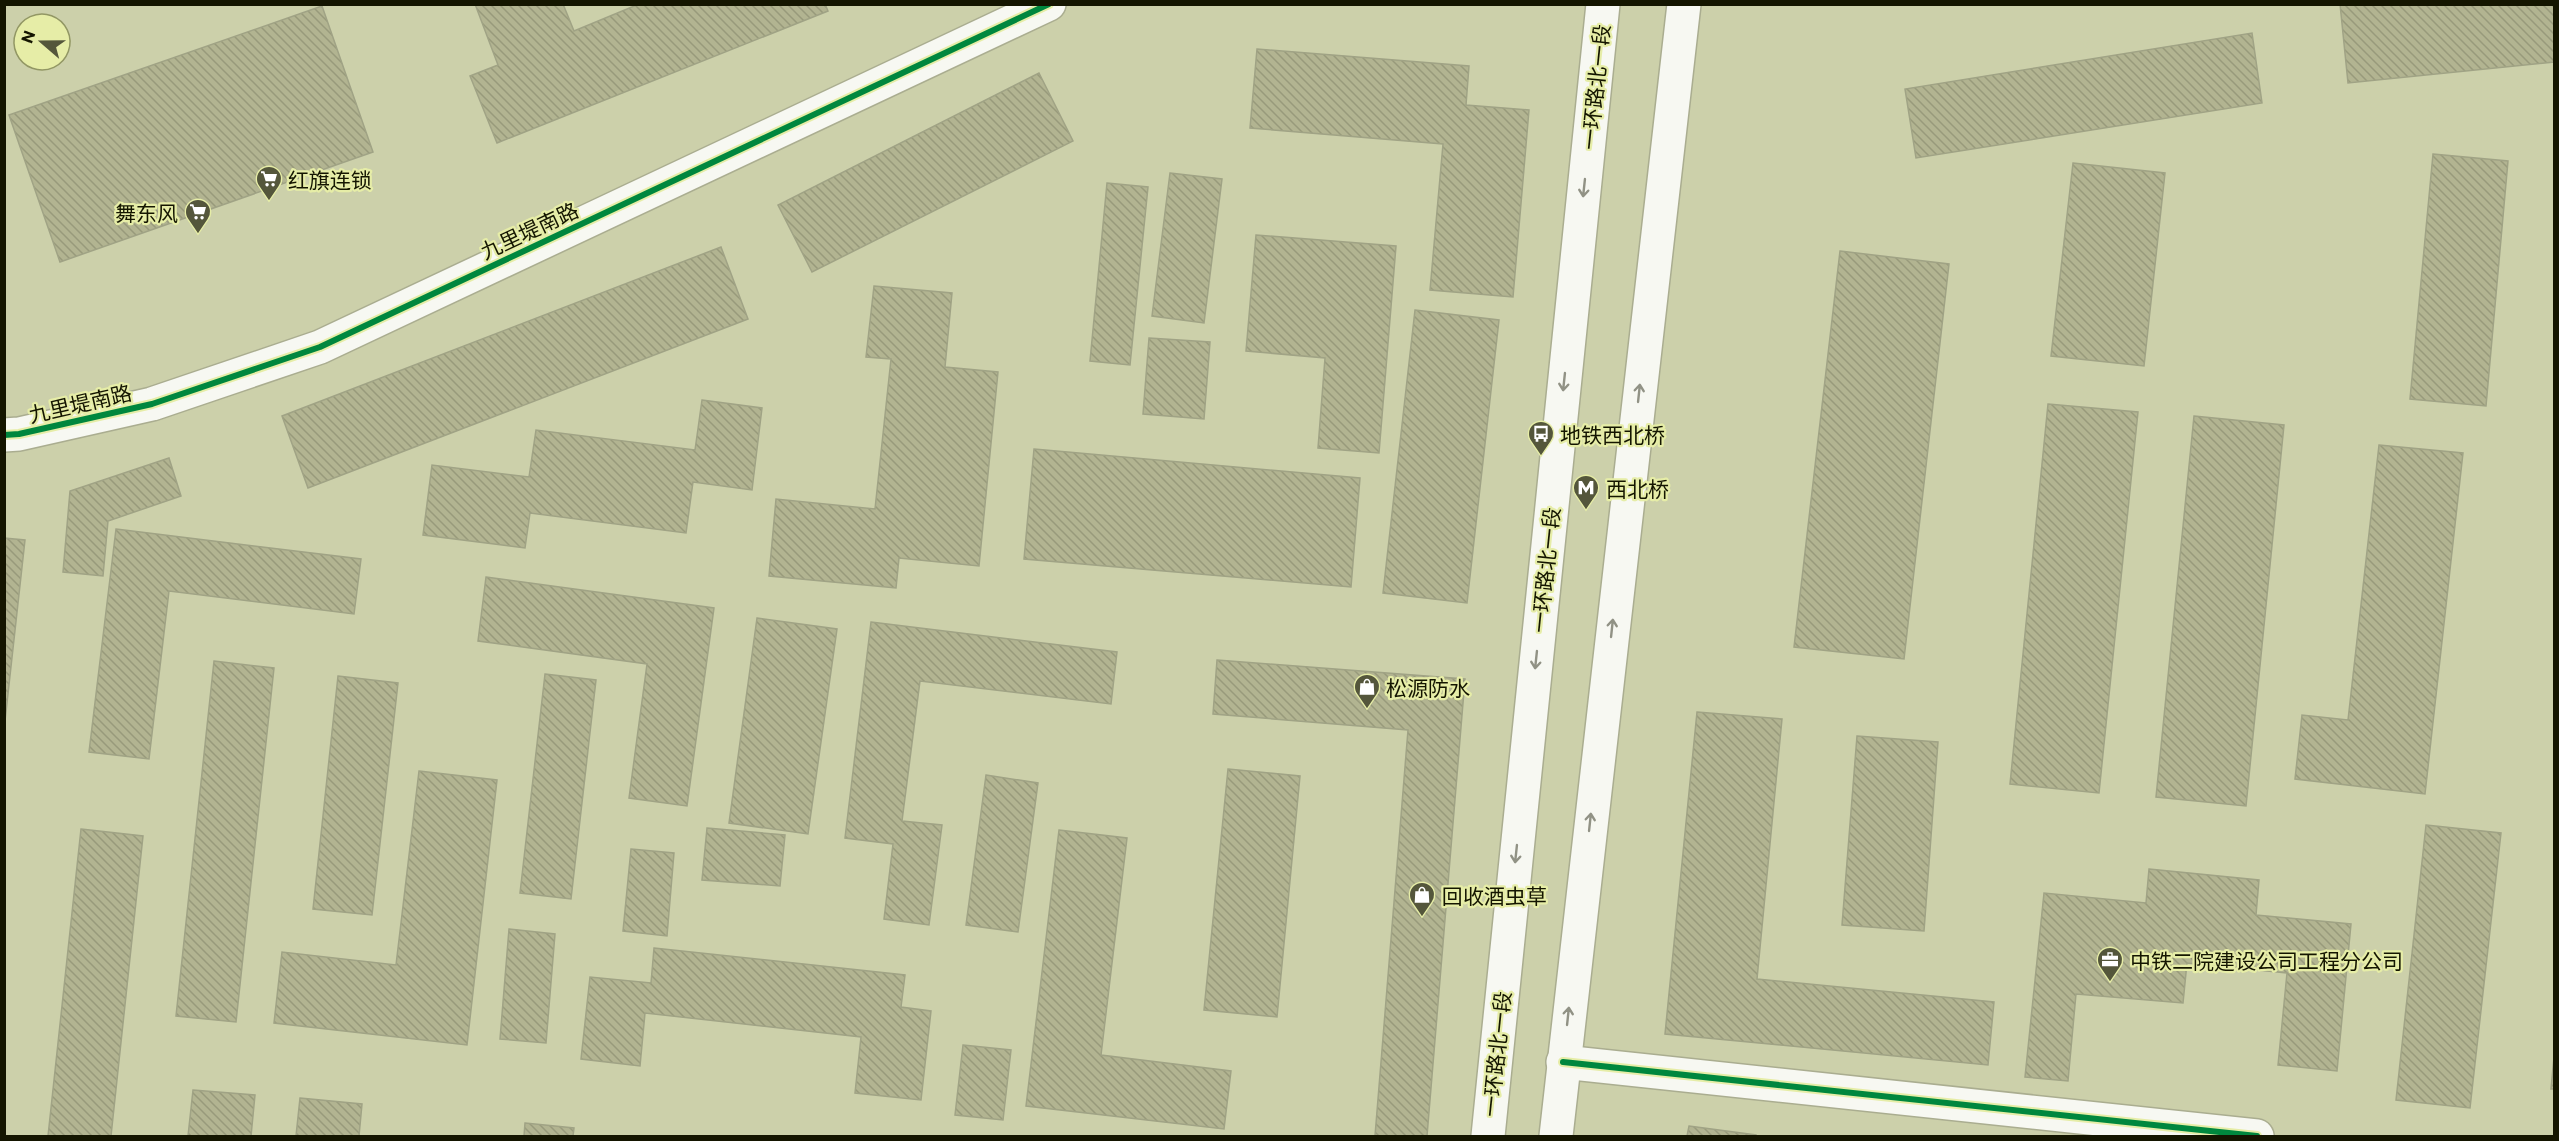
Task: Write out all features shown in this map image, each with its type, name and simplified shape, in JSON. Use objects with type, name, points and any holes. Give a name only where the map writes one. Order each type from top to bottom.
[{"type":"main road","name":"九里堤南路","points":[[4,435],[19,434],[152,404],[320,347],[1049,4]]},
{"type":"main road","name":"一环路北一段","points":[[1488,1137],[1603,4]]},
{"type":"main road","points":[[1556,1137],[1683,6]]},
{"type":"main road","points":[[1563,1062],[2257,1137]]},
{"type":"building","points":[[475,4],[563,4],[574,31],[639,4],[825,4],[828,11],[497,143],[470,76],[498,65]]},
{"type":"building","points":[[2340,4],[2554,4],[2554,62],[2348,83]]},
{"type":"building","points":[[322,6],[373,152],[60,262],[9,115]]},
{"type":"building","points":[[2252,33],[2262,103],[1916,158],[1905,89]]},
{"type":"building","points":[[1257,49],[1469,66],[1466,105],[1529,110],[1513,297],[1430,290],[1443,144],[1250,128]]},
{"type":"building","points":[[1039,73],[1073,141],[812,272],[778,205]]},
{"type":"building","points":[[2433,154],[2508,161],[2486,406],[2410,399]]},
{"type":"building","points":[[2073,163],[2165,173],[2144,366],[2051,356]]},
{"type":"building","points":[[1170,173],[1222,179],[1204,323],[1152,316]]},
{"type":"building","points":[[1107,183],[1148,187],[1130,365],[1090,361]]},
{"type":"building","points":[[1256,235],[1396,246],[1379,453],[1318,448],[1325,358],[1246,351]]},
{"type":"building","points":[[721,247],[748,319],[308,488],[282,416]]},
{"type":"building","points":[[1840,251],[1949,264],[1904,659],[1794,647]]},
{"type":"building","points":[[874,286],[952,293],[945,367],[998,372],[979,566],[899,558],[896,588],[769,576],[776,499],[875,509],[891,359],[866,357]]},
{"type":"building","points":[[1415,310],[1499,320],[1467,603],[1383,593]]},
{"type":"building","points":[[1149,338],[1210,342],[1204,419],[1143,414]]},
{"type":"building","points":[[702,400],[762,408],[752,490],[693,482],[686,533],[530,513],[525,548],[423,535],[432,465],[529,477],[536,430],[695,450]]},
{"type":"building","points":[[2048,404],[2138,412],[2099,793],[2010,784]]},
{"type":"building","points":[[2194,416],[2284,425],[2246,806],[2156,797]]},
{"type":"building","points":[[2379,445],[2463,453],[2425,794],[2295,779],[2302,715],[2348,720]]},
{"type":"building","points":[[1034,449],[1360,478],[1351,587],[1024,559]]},
{"type":"building","points":[[169,458],[181,496],[108,521],[103,576],[63,572],[70,491]]},
{"type":"building","points":[[116,529],[361,559],[354,614],[169,591],[149,759],[89,752]]},
{"type":"building","points":[[4,538],[25,540],[4,730]]},
{"type":"building","points":[[486,577],[714,608],[687,806],[629,798],[647,664],[478,641]]},
{"type":"building","points":[[757,618],[837,629],[808,834],[729,823]]},
{"type":"building","points":[[871,622],[1117,652],[1111,704],[920,681],[902,821],[942,825],[929,925],[884,919],[893,844],[845,838]]},
{"type":"building","points":[[1217,660],[1465,679],[1427,1136],[1375,1136],[1408,730],[1213,714]]},
{"type":"building","points":[[214,661],[274,668],[236,1022],[176,1016]]},
{"type":"building","points":[[545,674],[596,680],[571,899],[520,893]]},
{"type":"building","points":[[338,676],[398,683],[372,915],[313,909]]},
{"type":"building","points":[[1697,712],[1782,719],[1757,979],[1994,1002],[1988,1065],[1665,1034]]},
{"type":"building","points":[[1857,736],[1938,742],[1924,931],[1842,925]]},
{"type":"building","points":[[1228,769],[1300,776],[1277,1017],[1204,1010]]},
{"type":"building","points":[[419,771],[497,780],[467,1045],[274,1023],[282,952],[396,965]]},
{"type":"building","points":[[986,775],[1038,783],[1018,932],[966,925]]},
{"type":"building","points":[[2426,825],[2501,833],[2470,1108],[2396,1100]]},
{"type":"building","points":[[707,828],[785,835],[780,886],[702,880]]},
{"type":"building","points":[[81,829],[143,836],[111,1136],[48,1136]]},
{"type":"building","points":[[1059,830],[1127,838],[1101,1055],[1231,1071],[1224,1129],[1026,1106]]},
{"type":"building","points":[[631,849],[674,853],[667,936],[623,931]]},
{"type":"building","name":"中铁二院建设公司工程分公司","points":[[2149,869],[2259,880],[2256,915],[2351,924],[2337,1071],[2278,1065],[2287,973],[2187,963],[2183,1003],[2076,994],[2068,1081],[2025,1077],[2044,893],[2146,903]]},
{"type":"building","points":[[509,929],[555,934],[546,1043],[500,1039]]},
{"type":"building","points":[[654,948],[905,975],[901,1007],[931,1011],[921,1100],[855,1093],[861,1037],[645,1013],[640,1066],[581,1059],[590,977],[651,983]]},
{"type":"building","points":[[963,1045],[1011,1050],[1003,1120],[955,1115]]},
{"type":"building","points":[[2554,1057],[2554,1089],[2551,1089]]},
{"type":"building","points":[[193,1090],[255,1095],[251,1136],[188,1136]]},
{"type":"building","points":[[300,1098],[362,1104],[359,1136],[296,1136]]},
{"type":"building","points":[[525,1123],[574,1128],[573,1136],[524,1136]]},
{"type":"building","points":[[1689,1126],[1756,1135],[1756,1136],[1687,1136]]},
{"type":"cycle path","points":[[4,435],[19,434],[152,404],[320,347],[1049,4]]},
{"type":"cycle path","points":[[1563,1062],[2257,1136]]},
{"type":"place","name":"红旗连锁","points":[[269,202]]},
{"type":"place","name":"舞东风","points":[[198,235]]},
{"type":"place","name":"地铁西北桥","points":[[1541,457]]},
{"type":"place","name":"西北桥","points":[[1586,511]]},
{"type":"place","name":"松源防水","points":[[1367,710]]},
{"type":"place","name":"回收酒虫草","points":[[1422,918]]},
{"type":"place","name":"中铁二院建设公司工程分公司","points":[[2110,983]]}]
